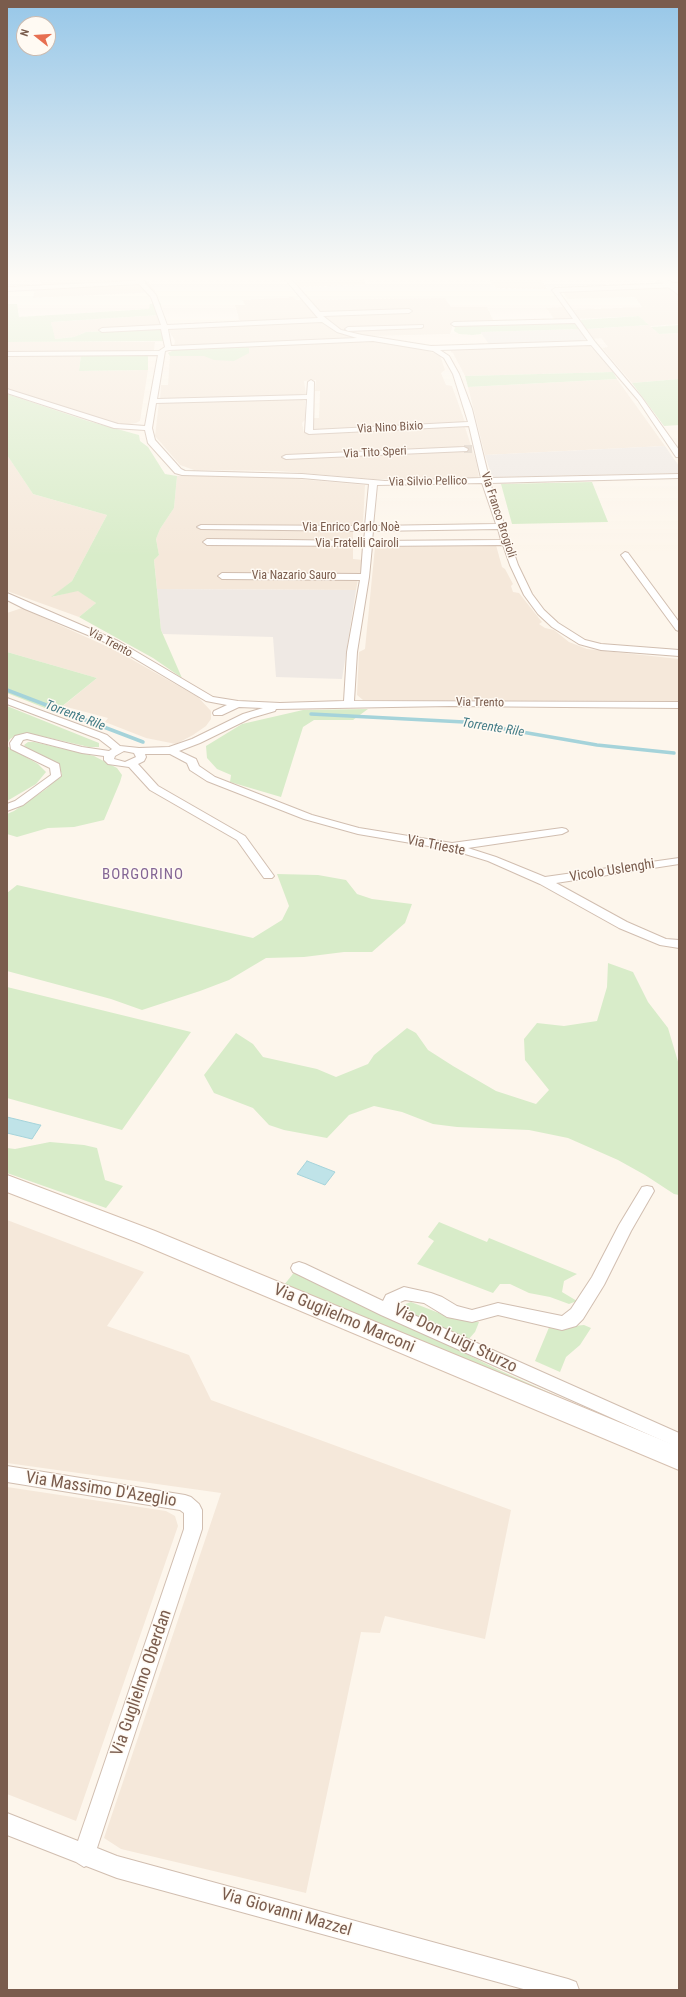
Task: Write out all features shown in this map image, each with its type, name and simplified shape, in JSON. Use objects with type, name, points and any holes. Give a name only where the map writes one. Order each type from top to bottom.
[{"type":"street","points":[[7,391],[117,426],[148,428],[158,371]]},
{"type":"street","name":"Via Franco Brogioli","points":[[453,371],[472,424],[476,448],[486,482],[514,565],[528,595],[541,612],[569,635],[582,642],[601,647],[679,653]]},
{"type":"street","points":[[618,371],[640,399],[679,455]]},
{"type":"street","points":[[153,401],[309,397],[311,382]]},
{"type":"street","name":"Via Nino Bixio","points":[[309,397],[309,432],[472,424]]},
{"type":"street","name":"Via Silvio Pellico","points":[[148,428],[151,441],[178,471],[302,476],[373,482],[486,482],[679,476]]},
{"type":"street","name":"Via Tito Speri","points":[[286,457],[464,449]]},
{"type":"street","points":[[349,704],[352,652],[365,577],[373,482]]},
{"type":"street","name":"Via Enrico Carlo Noè","points":[[202,527],[369,529],[500,526]]},
{"type":"street","name":"Via Fratelli Cairoli","points":[[207,542],[368,544],[507,542]]},
{"type":"street","points":[[625,554],[679,628]]},
{"type":"street","name":"Via Nazario Sauro","points":[[222,576],[365,577]]},
{"type":"street","name":"Via Trento","points":[[7,596],[28,607],[115,643],[167,675],[210,698],[238,704],[280,706],[349,704],[679,705]]},
{"type":"street","points":[[210,698],[218,711],[218,721],[212,732]]},
{"type":"street","points":[[7,701],[103,737],[114,752]]},
{"type":"street","points":[[218,711],[243,718],[242,710],[238,704]]},
{"type":"street","name":"Via Trento","points":[[218,711],[238,704]]},
{"type":"street","name":"Via Trento","points":[[170,750],[196,741],[243,718],[280,706]]},
{"type":"street","points":[[7,808],[19,803],[56,776],[55,766],[16,747],[15,743],[19,738],[27,736],[82,750],[114,752],[129,748],[137,758],[154,788],[241,838],[268,876]]},
{"type":"street","points":[[192,761],[196,741]]},
{"type":"street","points":[[114,752],[109,760],[120,765],[137,758],[170,750]]},
{"type":"street","name":"Via Trieste","points":[[170,750],[192,761],[194,768],[211,779],[308,817],[364,832],[453,847],[492,859],[544,881],[623,925],[664,942],[679,944]]},
{"type":"street","points":[[453,847],[562,831]]},
{"type":"street","name":"Vicolo Uslenghi","points":[[544,881],[679,861]]},
{"type":"street","name":"Via Guglielmo Marconi","points":[[7,1183],[147,1237],[679,1459]]},
{"type":"street","name":"Via Don Luigi Sturzo","points":[[647,1191],[624,1229],[609,1261],[577,1314],[570,1321],[562,1323],[498,1310],[472,1316],[453,1312],[436,1301],[404,1293],[392,1299],[387,1310],[679,1441]]},
{"type":"street","points":[[299,1268],[387,1310]]},
{"type":"street","name":"Via Massimo D'Azeglio","points":[[7,1474],[185,1503],[193,1510]]},
{"type":"street","name":"Via Guglielmo Oberdan","points":[[84,1856],[193,1529],[193,1510]]},
{"type":"street","name":"Via Giovanni Mazzel","points":[[7,1824],[84,1856],[117,1867],[206,1890],[568,1990]]},
{"type":"shaded area","points":[[7,371],[148,371],[140,421],[125,425],[95,418],[7,389]]},
{"type":"shaded area","points":[[169,371],[443,371],[441,373],[446,385],[452,386],[465,422],[314,430],[314,418],[319,418],[320,391],[315,391],[316,380],[304,381],[306,394],[301,395],[160,399],[161,385],[168,385]]},
{"type":"shaded area","points":[[462,371],[613,372],[465,376]]},
{"type":"shaded area","points":[[622,371],[679,371],[679,379],[632,383]]},
{"type":"shaded area","points":[[617,379],[665,446],[485,455],[468,387]]},
{"type":"shaded area","points":[[299,399],[305,401],[305,420],[302,423],[304,433],[465,427],[476,461],[479,478],[477,480],[373,479],[279,471],[194,470],[180,465],[155,436],[159,402]]},
{"type":"shaded area","points":[[665,446],[679,466],[679,473],[492,477],[485,455]]},
{"type":"shaded area","points":[[7,455],[33,494],[107,515],[72,581],[52,597],[78,590],[96,603],[79,617],[7,591]]},
{"type":"shaded area","points":[[177,476],[266,476],[365,485],[363,524],[358,527],[201,524],[199,528],[353,530],[353,542],[204,540],[203,544],[353,545],[353,559],[363,560],[361,573],[355,575],[221,573],[221,577],[358,579],[356,590],[157,589],[154,560],[159,555],[156,539],[160,529],[174,508]]},
{"type":"shaded area","points":[[496,545],[502,567],[505,569],[513,584],[511,586],[513,592],[519,593],[542,622],[539,624],[545,628],[554,630],[569,642],[587,649],[679,659],[679,701],[363,700],[357,695],[359,652],[365,649],[375,547]]},
{"type":"shaded area","points":[[157,589],[356,590],[342,679],[276,677],[273,637],[163,634],[161,630]]},
{"type":"shaded area","points":[[22,608],[117,651],[198,697],[211,711],[211,719],[206,726],[176,744],[146,738],[105,722],[108,718],[63,706],[97,678],[7,652],[7,613]]},
{"type":"shaded area","points":[[7,1220],[144,1272],[107,1326],[189,1355],[211,1400],[511,1510],[485,1639],[385,1616],[380,1633],[361,1632],[306,1893],[121,1849],[104,1838],[221,1493],[7,1463]]},
{"type":"shaded area","points":[[7,1487],[166,1511],[175,1516],[178,1526],[76,1821],[7,1794]]},
{"type":"green space","points":[[613,372],[617,379],[468,387],[465,376]]},
{"type":"green space","points":[[679,379],[679,425],[664,426],[632,383]]},
{"type":"green space","points":[[7,394],[88,421],[139,435],[140,441],[148,447],[165,474],[177,476],[174,508],[160,529],[156,539],[159,555],[154,560],[161,630],[182,678],[153,658],[79,617],[96,603],[78,591],[51,597],[72,581],[107,515],[33,494],[7,455]]},
{"type":"green space","points":[[592,482],[608,522],[512,524],[501,484]]},
{"type":"green space","points":[[7,652],[97,678],[55,712],[7,693]]},
{"type":"green space","points":[[7,706],[99,743],[99,747],[89,747],[28,733],[17,735],[10,739],[7,744]]},
{"type":"green space","points":[[368,709],[353,720],[314,720],[303,727],[281,797],[230,782],[231,775],[217,769],[207,758],[206,746],[242,724],[303,710]]},
{"type":"green space","points":[[28,742],[34,742],[94,756],[117,768],[122,775],[104,820],[74,827],[48,828],[17,837],[7,834],[7,814],[14,811],[46,789],[62,774],[57,762],[29,751],[24,745]]},
{"type":"green space","points":[[7,746],[38,764],[46,772],[36,784],[7,801]]},
{"type":"green space","points":[[277,874],[318,875],[346,880],[357,894],[372,899],[412,904],[405,923],[372,952],[344,952],[304,957],[266,958],[229,980],[142,1010],[111,999],[7,971],[7,893],[17,885],[253,938],[282,920],[289,906]]},
{"type":"green space","points":[[608,963],[633,972],[648,1002],[668,1028],[679,1065],[679,1195],[674,1194],[618,1160],[568,1138],[529,1130],[457,1127],[433,1124],[402,1112],[374,1106],[349,1115],[327,1138],[284,1130],[269,1125],[253,1108],[214,1093],[204,1075],[236,1033],[253,1044],[263,1057],[317,1069],[336,1077],[368,1064],[374,1055],[407,1028],[416,1033],[428,1050],[453,1066],[496,1091],[536,1104],[549,1090],[525,1060],[524,1039],[537,1023],[564,1026],[597,1021],[607,987]]},
{"type":"green space","points":[[7,987],[191,1032],[122,1130],[7,1098]]},
{"type":"green space","points":[[50,1142],[84,1145],[97,1148],[105,1180],[123,1186],[106,1208],[7,1173],[7,1148],[15,1149]]},
{"type":"green space","points":[[439,1222],[487,1242],[489,1238],[577,1274],[564,1281],[562,1292],[577,1301],[569,1304],[550,1297],[529,1293],[510,1284],[500,1284],[493,1293],[417,1264],[434,1241],[428,1237]]},
{"type":"green space","points":[[296,1270],[501,1371],[557,1396],[447,1355],[284,1285]]},
{"type":"green space","points":[[411,1302],[454,1319],[479,1322],[475,1332],[468,1340],[405,1313],[403,1305]]},
{"type":"green space","points":[[550,1325],[563,1327],[584,1325],[591,1328],[580,1345],[566,1357],[560,1372],[535,1361]]},
{"type":"water","points":[[7,1117],[41,1125],[32,1139],[7,1133]]},
{"type":"water","points":[[307,1161],[335,1172],[325,1185],[297,1174]]},
{"type":"waterway","name":"Torrente Rile","points":[[7,690],[143,742]]},
{"type":"waterway","name":"Torrente Rile","points":[[311,714],[464,722],[597,745],[674,753]]},
{"type":"tunnel","points":[[464,449],[473,449]]},
{"type":"district","name":"BORGORINO","points":[[143,875]]}]
